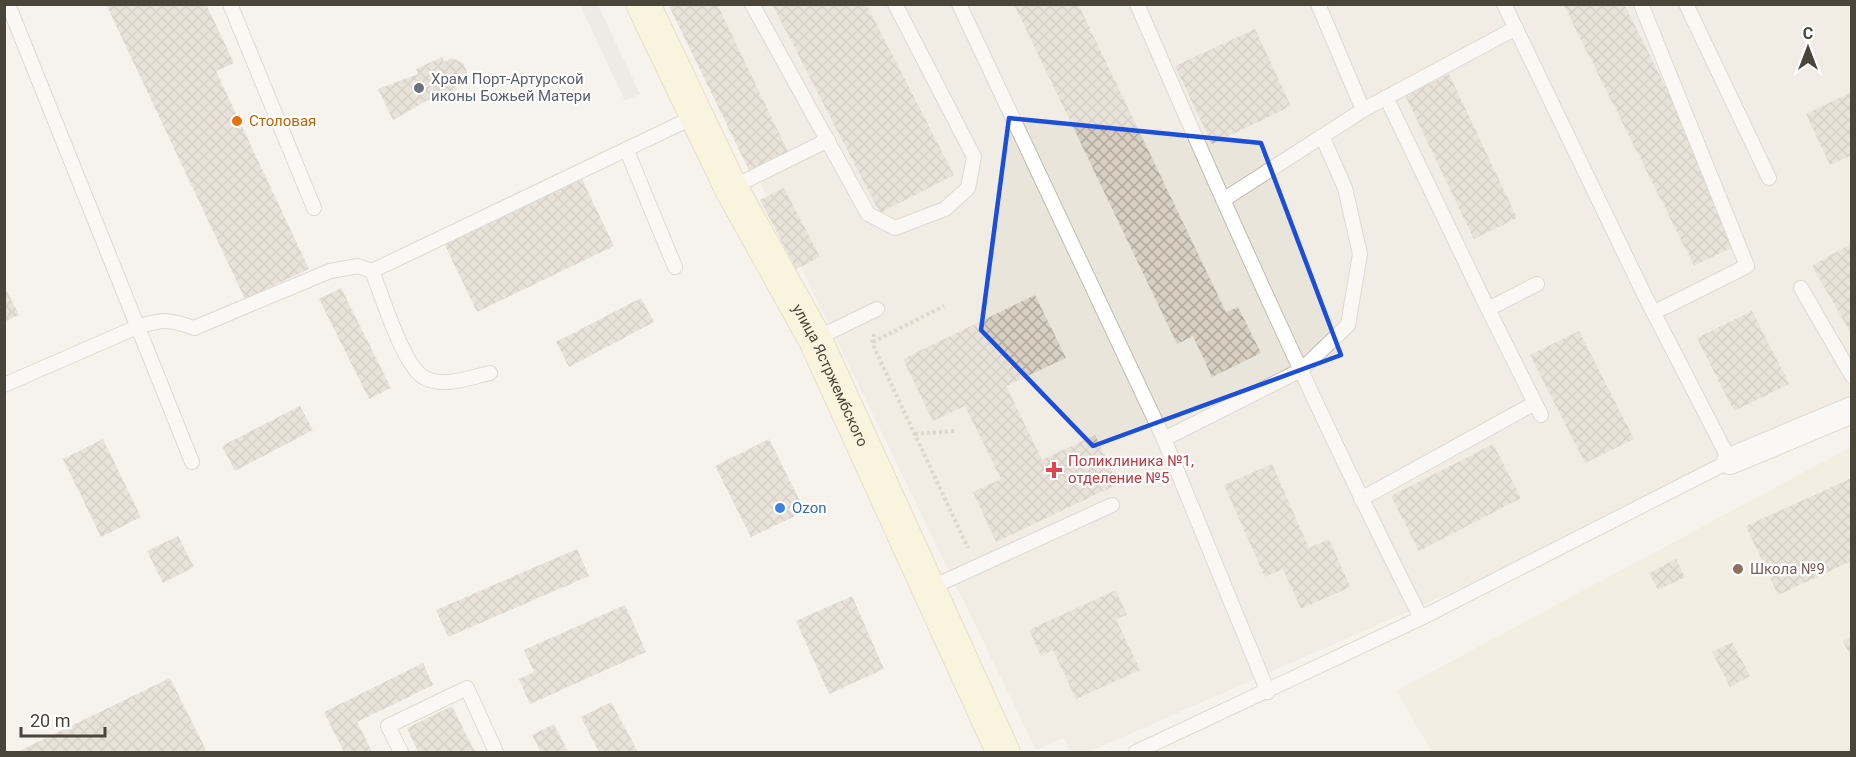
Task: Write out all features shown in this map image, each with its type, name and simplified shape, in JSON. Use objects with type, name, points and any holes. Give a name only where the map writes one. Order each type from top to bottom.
[{"type":"main road","name":"улица Ястржембского","points":[[643,4],[731,188],[815,339],[1003,753]]},
{"type":"street","points":[[1730,461],[1851,410]]},
{"type":"lane","points":[[8,4],[192,462]]},
{"type":"lane","points":[[230,4],[314,208]]},
{"type":"lane","points":[[752,4],[868,214],[895,228],[945,209],[968,188],[974,157],[895,4]]},
{"type":"lane","points":[[959,4],[1164,440],[1268,692]]},
{"type":"lane","points":[[1137,4],[1301,370],[1361,499],[1421,618]]},
{"type":"lane","points":[[1318,4],[1363,110]]},
{"type":"lane","points":[[1136,753],[1421,618],[1730,461],[1504,4]]},
{"type":"lane","points":[[1641,4],[1747,266],[1655,312]]},
{"type":"lane","points":[[1686,4],[1769,178]]},
{"type":"lane","points":[[1223,200],[1363,110],[1516,28]]},
{"type":"lane","points":[[1361,499],[1538,409],[1386,97]]},
{"type":"lane","points":[[4,385],[137,327],[170,319],[194,328],[330,271],[358,266],[372,271],[627,151],[698,115]]},
{"type":"lane","points":[[1164,440],[1301,370],[1348,325],[1360,254],[1345,188],[1322,136]]},
{"type":"lane","points":[[731,188],[828,140]]},
{"type":"lane","points":[[627,151],[675,267]]},
{"type":"lane","points":[[372,271],[410,364],[426,379],[448,382],[490,372]]},
{"type":"lane","points":[[1488,309],[1537,284]]},
{"type":"lane","points":[[1800,288],[1851,375]]},
{"type":"lane","points":[[815,339],[877,309]]},
{"type":"lane","points":[[928,589],[1112,505]]},
{"type":"lane","points":[[401,753],[388,726],[467,688],[496,753]]},
{"type":"path","points":[[872,343],[944,306]]},
{"type":"path","points":[[877,309],[872,343],[976,566]]},
{"type":"path","points":[[915,434],[955,431]]},
{"type":"highlighted area","points":[[1009,118],[1261,143],[1341,355],[1093,446],[981,330]]},
{"type":"shaded area","points":[[580,5],[598,5],[640,94],[625,101]]},
{"type":"shaded area","points":[[674,5],[1851,5],[1851,416],[1089,752],[1070,752],[1063,738],[1036,750]]},
{"type":"shaded area","name":"Школа №9","points":[[1851,447],[1851,752],[1432,752],[1396,691]]},
{"type":"building","points":[[106,4],[206,4],[234,63],[216,71],[309,269],[245,299]]},
{"type":"building","points":[[668,4],[717,4],[788,152],[750,172]]},
{"type":"building","points":[[772,4],[866,4],[954,175],[880,213]]},
{"type":"building","points":[[1014,4],[1078,4],[1226,312],[1238,307],[1261,353],[1212,377],[1193,336],[1177,344]]},
{"type":"building","points":[[1563,4],[1624,4],[1743,242],[1694,266]]},
{"type":"building","points":[[1255,29],[1291,106],[1212,144],[1175,66]]},
{"type":"building","name":"Храм Порт-Артурской иконы Божьей Матери","points":[[442,57],[444,62],[451,58],[463,63],[467,72],[464,83],[456,87],[457,90],[432,102],[430,99],[393,120],[378,89],[418,74],[416,69]]},
{"type":"building","points":[[1449,74],[1517,218],[1474,239],[1405,95]]},
{"type":"building","points":[[1852,92],[1852,155],[1830,165],[1806,114]]},
{"type":"building","points":[[580,175],[614,246],[477,312],[443,241]]},
{"type":"building","points":[[784,188],[820,257],[796,269],[760,200]]},
{"type":"building","points":[[1852,243],[1852,335],[1812,266]]},
{"type":"building","points":[[4,285],[19,315],[4,322]]},
{"type":"building","points":[[341,288],[391,388],[369,399],[319,299]]},
{"type":"building","points":[[1035,295],[1066,358],[1006,386],[1042,460],[1095,435],[1118,484],[996,542],[973,492],[1001,479],[965,406],[933,421],[903,359]]},
{"type":"building","points":[[641,298],[654,322],[569,367],[556,342]]},
{"type":"building","points":[[1752,311],[1789,384],[1734,411],[1697,338]]},
{"type":"building","points":[[1579,331],[1634,439],[1585,463],[1530,355]]},
{"type":"building","points":[[300,406],[313,430],[235,471],[222,446]]},
{"type":"building","points":[[103,439],[141,517],[101,537],[63,459]]},
{"type":"building","points":[[769,439],[805,511],[751,537],[715,466]]},
{"type":"building","points":[[1493,444],[1521,498],[1419,551],[1391,496]]},
{"type":"building","points":[[1272,464],[1309,548],[1329,539],[1350,587],[1301,609],[1283,569],[1265,577],[1224,485]]},
{"type":"building","points":[[1852,478],[1852,561],[1778,595],[1746,526]]},
{"type":"building","points":[[178,536],[194,567],[163,583],[147,551]]},
{"type":"building","points":[[577,549],[589,576],[448,637],[436,610]]},
{"type":"building","points":[[1676,559],[1685,577],[1658,590],[1649,573]]},
{"type":"building","points":[[1116,590],[1127,615],[1116,619],[1140,670],[1076,699],[1053,650],[1041,656],[1029,630]]},
{"type":"building","points":[[852,596],[884,669],[829,694],[796,621]]},
{"type":"building","points":[[625,605],[646,652],[530,704],[519,679],[534,672],[524,650]]},
{"type":"building","points":[[1852,637],[1852,660],[1843,641]]},
{"type":"building","points":[[1732,642],[1750,676],[1730,687],[1712,652]]},
{"type":"building","points":[[423,663],[433,685],[357,722],[372,752],[344,752],[324,712]]},
{"type":"building","points":[[170,678],[207,752],[17,752]]},
{"type":"building","points":[[611,702],[638,752],[599,752],[581,717]]},
{"type":"building","points":[[452,706],[475,752],[418,752],[407,728]]},
{"type":"building","points":[[554,724],[568,752],[541,752],[532,735]]},
{"type":"place","name":"Храм Порт-Артурской иконы Божьей Матери","points":[[419,88]]},
{"type":"place","name":"Столовая","points":[[237,121]]},
{"type":"place","name":"Поликлиника №1, отделение №5","points":[[1054,470]]},
{"type":"place","name":"Ozon","points":[[780,508]]},
{"type":"place","name":"Школа №9","points":[[1738,569]]}]
